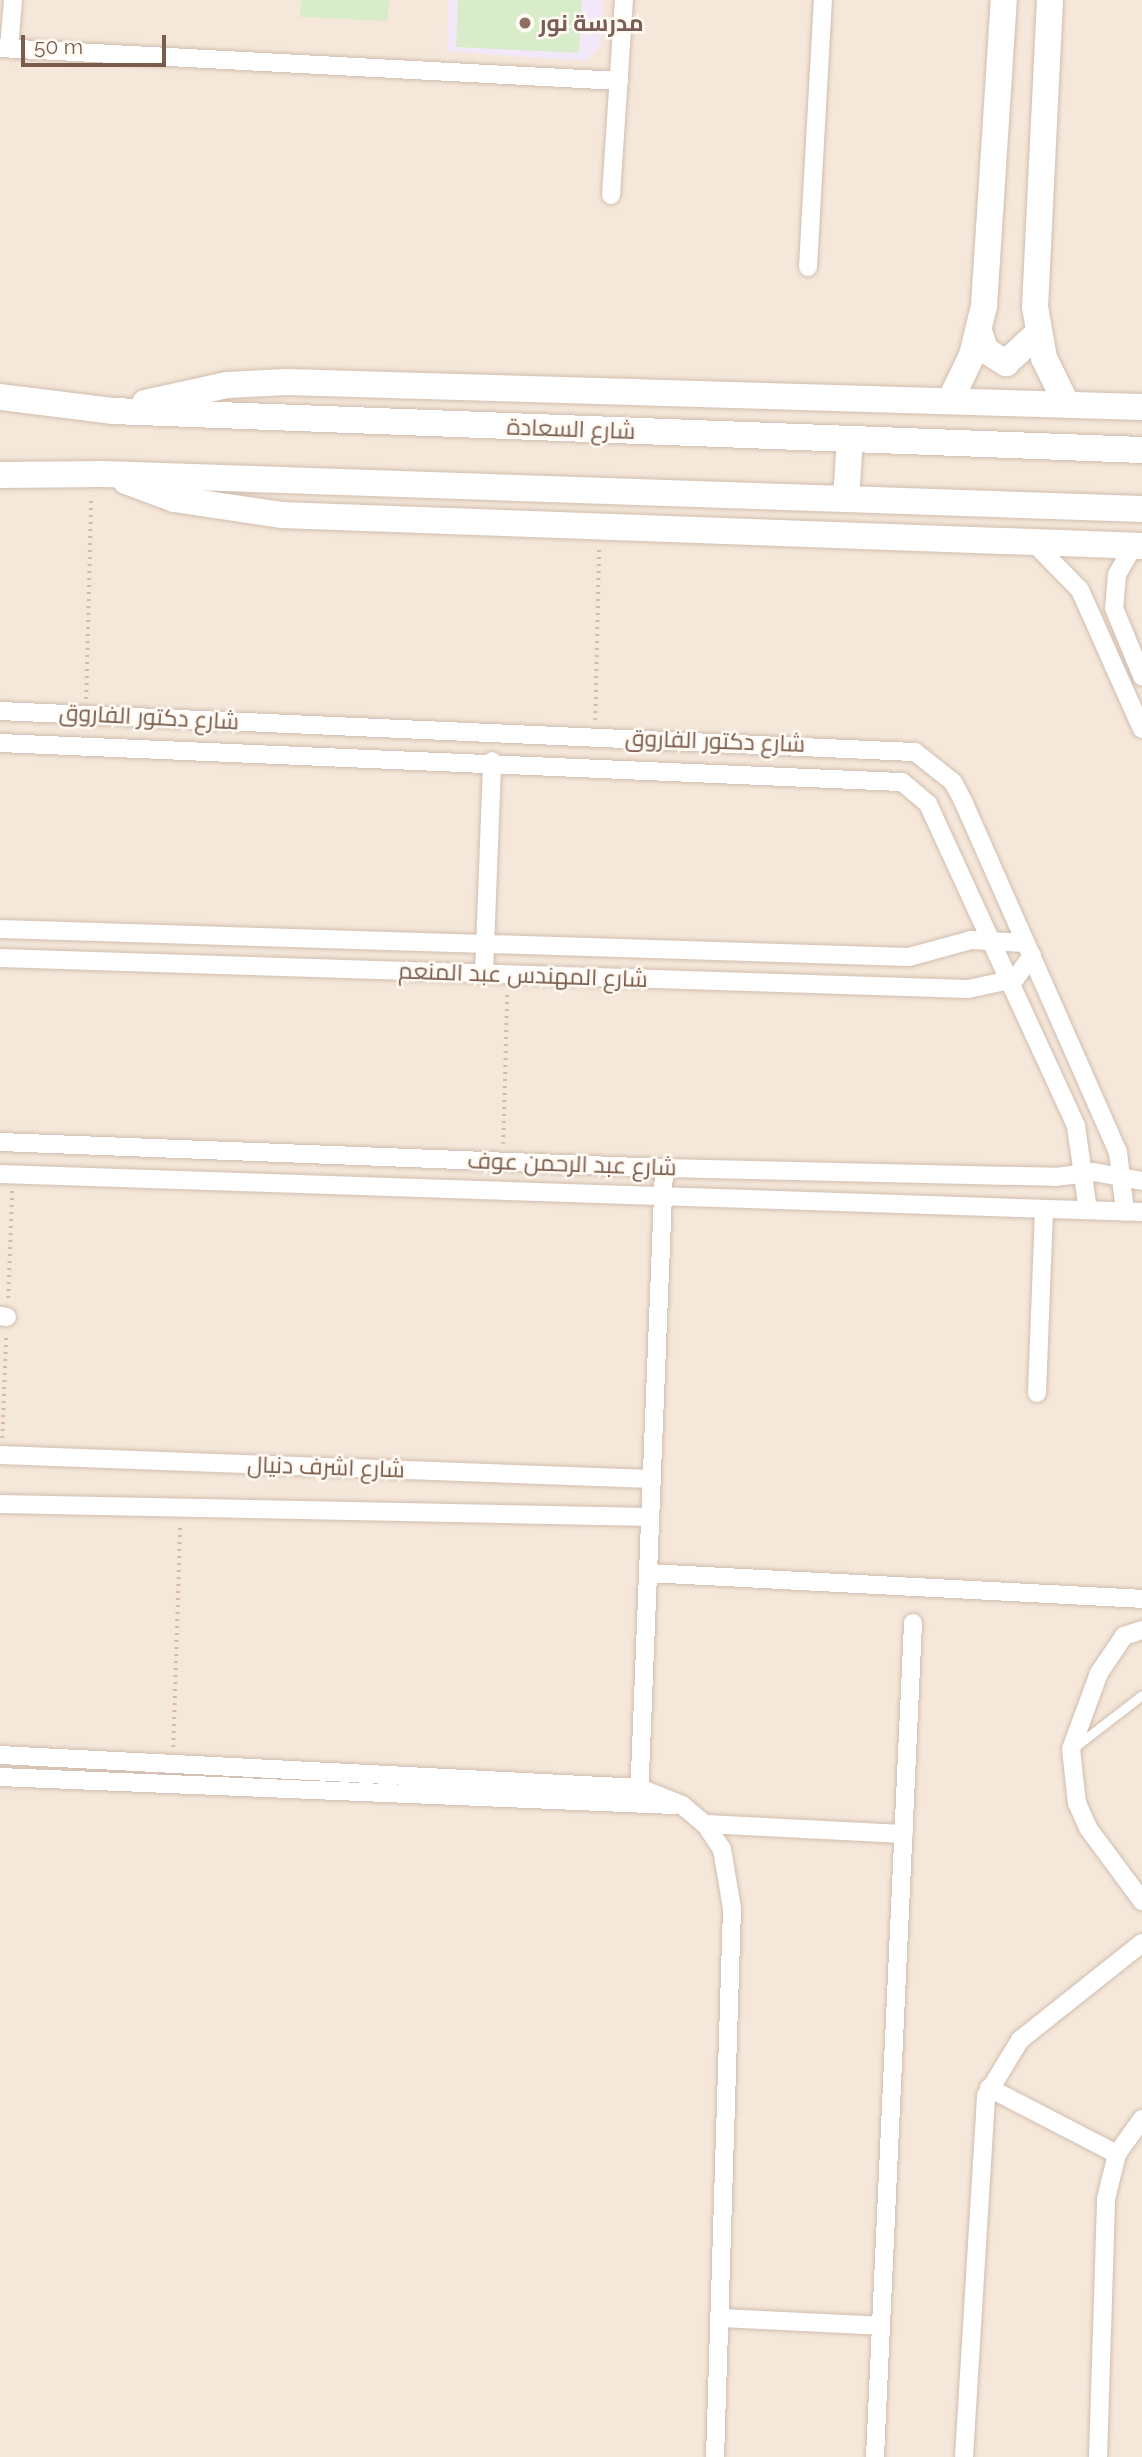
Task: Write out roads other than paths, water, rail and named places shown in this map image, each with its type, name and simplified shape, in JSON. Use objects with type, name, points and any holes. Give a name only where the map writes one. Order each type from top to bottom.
[{"type":"street","points":[[13,0],[5,48],[619,81]]},
{"type":"street","points":[[611,195],[624,0]]},
{"type":"street","points":[[808,267],[823,0]]},
{"type":"street","points":[[950,401],[979,331],[1004,0]]},
{"type":"street","points":[[1049,0],[1038,333],[1067,405]]},
{"type":"street","points":[[979,331],[985,351],[1006,363],[1018,358],[1038,333]]},
{"type":"street","points":[[113,411],[256,382],[1142,407]]},
{"type":"street","points":[[502,426],[565,390]]},
{"type":"street","name":"شارع السعادة","points":[[1,401],[113,411],[1142,450]]},
{"type":"street","points":[[846,499],[850,439]]},
{"type":"street","points":[[1,472],[98,473],[1142,509]]},
{"type":"street","points":[[98,473],[174,499],[246,512],[1138,545]]},
{"type":"street","points":[[625,491],[685,529]]},
{"type":"street","points":[[1033,542],[1080,590],[1142,729]]},
{"type":"street","points":[[1138,545],[1117,575],[1114,608],[1142,676]]},
{"type":"street","name":"شارع دكتور الفاروق","points":[[0,711],[891,747],[915,752],[953,782],[1134,1180],[1134,1212]]},
{"type":"street","name":"شارع دكتور الفاروق","points":[[0,743],[492,761],[885,778],[902,782],[928,804],[1006,982],[1076,1126],[1088,1210]]},
{"type":"street","points":[[885,778],[891,747]]},
{"type":"street","points":[[484,974],[492,761]]},
{"type":"street","name":"شارع المهندس عبد المنعم","points":[[0,929],[909,957],[988,938],[1029,949]]},
{"type":"street","points":[[1006,982],[1022,973],[1029,949]]},
{"type":"street","name":"شارع المهندس عبد المنعم","points":[[0,958],[968,989],[1006,982]]},
{"type":"street","name":"شارع عبد الرحمن عوف","points":[[0,1142],[664,1168],[1083,1173],[1134,1180]]},
{"type":"street","points":[[639,1807],[664,1168]]},
{"type":"street","name":"شارع عبد الرحمن عوف","points":[[0,1174],[1134,1212]]},
{"type":"street","points":[[1037,1393],[1044,1209]]},
{"type":"street","name":"شارع اشرف دنيال","points":[[0,1455],[652,1479]]},
{"type":"street","name":"شارع اشرف دنيال","points":[[0,1504],[650,1517]]},
{"type":"street","points":[[648,1573],[1142,1599]]},
{"type":"street","points":[[875,2457],[913,1623]]},
{"type":"street","points":[[1142,1630],[1124,1636],[1098,1673],[1071,1749],[1072,1776],[1088,1828],[1142,1901]]},
{"type":"street","points":[[0,1755],[640,1788],[682,1805],[705,1824],[722,1849],[733,1908],[715,2457]]},
{"type":"street","points":[[0,1777],[639,1807],[682,1805]]},
{"type":"street","points":[[705,1824],[904,1834]]},
{"type":"street","points":[[964,2457],[979,2140],[989,2088],[1020,2040],[1142,1943]]},
{"type":"street","points":[[989,2088],[1116,2154]]},
{"type":"street","points":[[1098,2457],[1106,2199],[1116,2154],[1142,2119]]},
{"type":"street","points":[[720,2318],[881,2326]]},
{"type":"lane","points":[[1071,1749],[1142,1695]]},
{"type":"place","name":"مدرسة نور","points":[[525,23]]}]
